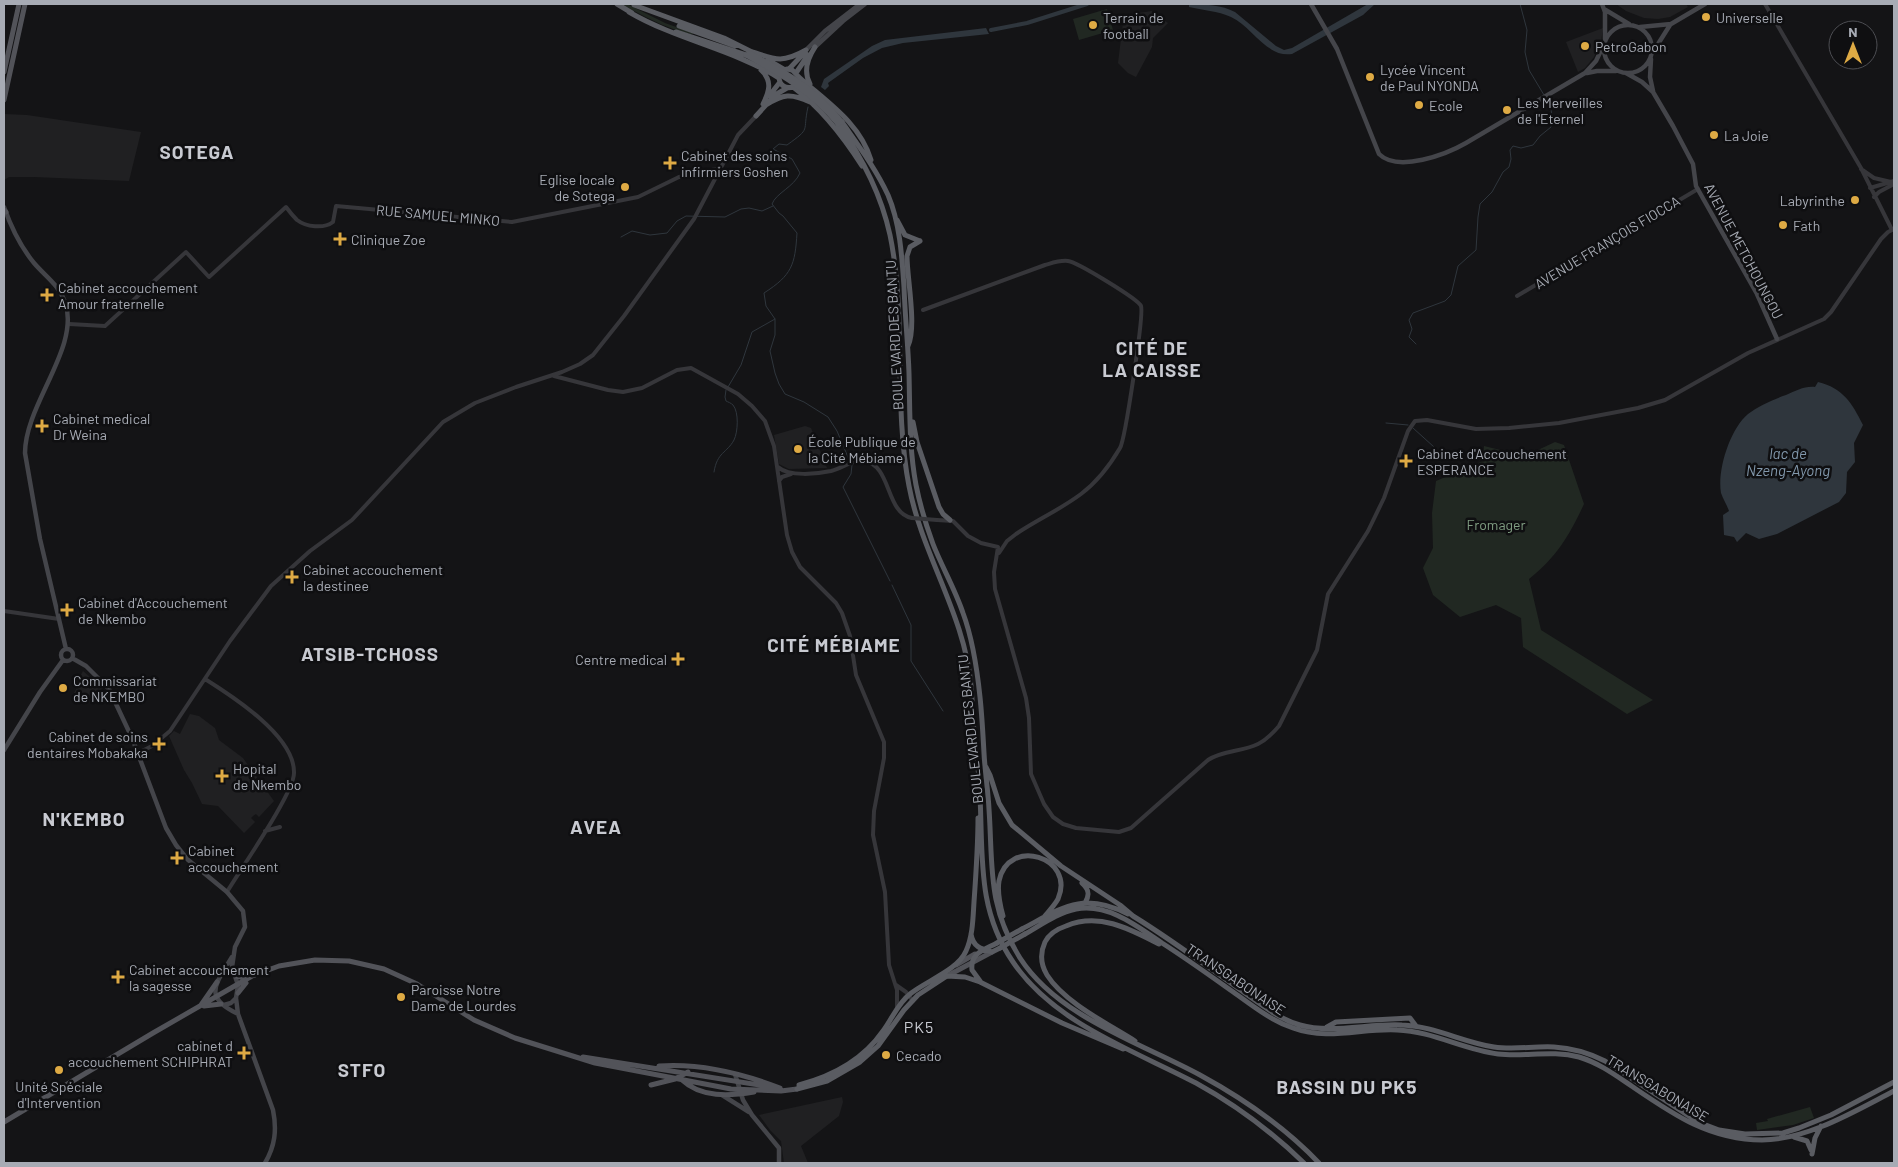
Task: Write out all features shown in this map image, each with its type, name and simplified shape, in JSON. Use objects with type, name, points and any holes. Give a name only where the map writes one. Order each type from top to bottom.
[{"type":"highway","points":[[617,4],[650,23],[686,39],[755,65],[815,104],[846,142],[873,184]]},
{"type":"highway","points":[[633,4],[662,19],[787,69],[797,75],[837,109],[857,133],[868,152],[873,166]]},
{"type":"highway","points":[[629,12],[664,27],[770,58],[782,60],[806,50]]},
{"type":"highway","points":[[764,105],[775,95],[797,83],[800,64],[815,47]]},
{"type":"highway","points":[[812,87],[806,71],[808,59],[815,47]]},
{"type":"highway","points":[[756,116],[779,80],[780,74],[806,50]]},
{"type":"highway","points":[[748,53],[781,70],[809,89],[829,107],[840,123]]},
{"type":"highway","points":[[755,65],[764,72],[770,83],[764,105]]},
{"type":"highway","points":[[764,105],[780,96],[797,96],[815,104]]},
{"type":"highway","name":"BOULEVARD DES BANTU","points":[[840,123],[873,166],[888,195],[894,215],[902,260],[908,346],[912,459],[922,511],[962,611],[975,656],[981,704],[989,806],[992,881],[996,904],[1006,931],[1028,968],[1054,995],[1068,1006],[1118,1036],[1200,1075],[1247,1103],[1283,1128],[1319,1163]]},
{"type":"highway","name":"BOULEVARD DES BANTU","points":[[840,123],[858,152],[873,184],[888,226],[893,256],[898,315],[902,432],[909,486],[915,514],[924,541],[962,637],[970,677],[980,785],[983,874],[986,902],[1005,951],[1023,977],[1052,1005],[1131,1051],[1197,1084],[1242,1112],[1275,1135],[1304,1163]]},
{"type":"highway","points":[[894,215],[905,235],[920,241],[910,247],[907,256],[911,326],[911,338],[908,346]]},
{"type":"highway","points":[[910,402],[917,442],[941,510],[941,517],[937,520]]},
{"type":"highway","points":[[941,510],[950,520]]},
{"type":"highway","points":[[985,766],[999,803],[1012,825],[1030,842],[1085,885],[1088,891],[1088,898],[1080,907],[1057,915]]},
{"type":"highway","points":[[797,1088],[826,1077],[858,1058],[877,1040],[908,995],[956,965],[966,952],[971,931],[978,851],[980,785]]},
{"type":"highway","points":[[1006,931],[999,897],[999,883],[1006,867],[1019,858],[1029,855],[1040,857],[1051,864],[1058,874],[1060,887],[1058,898],[1044,917]]},
{"type":"highway","points":[[1072,874],[1120,905],[1134,917]]},
{"type":"highway","name":"TRANSGABONAISE","points":[[1023,932],[1044,917],[1065,906],[1085,903],[1110,906],[1134,917],[1273,1013],[1301,1026],[1324,1028],[1391,1024],[1416,1026],[1495,1047],[1516,1049],[1561,1048],[1594,1056],[1614,1066],[1698,1122],[1719,1130],[1744,1134],[1783,1133],[1831,1115],[1894,1082]]},
{"type":"highway","name":"TRANSGABONAISE","points":[[1023,932],[1057,915],[1082,908],[1106,911],[1130,921],[1255,1008],[1278,1022],[1298,1030],[1326,1035],[1377,1030],[1407,1030],[1498,1054],[1522,1055],[1551,1052],[1571,1055],[1604,1067],[1683,1119],[1705,1131],[1721,1136],[1761,1140],[1793,1137],[1821,1126],[1894,1091]]},
{"type":"highway","points":[[1150,1051],[1055,986],[1043,966],[1043,948],[1050,934],[1062,927],[1091,920],[1122,926],[1162,946],[1169,947]]},
{"type":"highway","points":[[971,931],[974,944],[984,950],[992,952],[998,946]]},
{"type":"highway","points":[[980,982],[973,973],[971,963],[975,954],[998,946],[1023,932]]},
{"type":"highway","points":[[797,1088],[827,1081],[860,1062],[878,1046],[912,1001],[924,990],[947,976],[964,977],[980,982],[1062,1023],[1116,1047],[1131,1051]]},
{"type":"highway","points":[[1793,1137],[1807,1141],[1812,1154],[1816,1134],[1821,1126]]},
{"type":"main road","points":[[4,72],[19,4]]},
{"type":"main road","points":[[4,100],[26,4]]},
{"type":"main road","points":[[806,50],[825,31],[860,4]]},
{"type":"main road","points":[[815,47],[842,21],[865,4]]},
{"type":"main road","points":[[1310,4],[1330,35],[1379,154],[1386,159],[1413,161],[1444,154],[1466,143],[1585,73],[1596,61],[1605,42],[1615,28],[1622,25],[1639,27],[1671,24],[1705,4]]},
{"type":"main road","points":[[1603,6],[1630,25]]},
{"type":"main road","points":[[1603,6],[1606,58],[1620,72]]},
{"type":"main road","points":[[1626,73],[1641,69],[1671,24]]},
{"type":"main road","points":[[1639,27],[1650,38],[1650,77],[1653,92]]},
{"type":"main road","points":[[1585,73],[1608,70],[1626,73],[1642,82],[1653,92]]},
{"type":"main road","name":"AVENUE METCHOUNGOU","points":[[1653,92],[1693,164],[1698,189],[1757,294],[1777,339]]},
{"type":"main road","points":[[4,210],[24,250],[62,295],[66,305],[69,324],[65,339],[30,422],[25,447],[26,464],[40,539],[66,649]]},
{"type":"main road","points":[[66,649],[72,652],[72,658]]},
{"type":"main road","points":[[63,660],[61,653],[66,649]]},
{"type":"main road","points":[[63,660],[67,661],[72,658]]},
{"type":"main road","points":[[72,658],[82,663],[109,688],[138,753],[163,821],[176,845],[187,859],[227,892],[241,908],[245,919],[244,931],[235,947],[233,956],[201,1006]]},
{"type":"main road","points":[[4,750],[53,672],[63,660]]},
{"type":"main road","points":[[947,976],[992,952]]},
{"type":"main road","points":[[956,965],[975,954]]},
{"type":"main road","points":[[233,956],[238,985],[238,1014],[274,1116],[276,1129],[274,1143],[265,1163]]},
{"type":"main road","points":[[221,976],[226,972],[241,976],[298,962],[349,961],[384,969],[437,995],[474,1020],[515,1038],[595,1063],[679,1078],[740,1092]]},
{"type":"main road","points":[[4,1122],[216,997],[266,971]]},
{"type":"main road","points":[[201,1006],[231,1003],[245,983],[266,971]]},
{"type":"main road","points":[[217,982],[216,997],[223,1005],[238,1014]]},
{"type":"main road","points":[[575,1057],[596,1058],[780,1088],[797,1088]]},
{"type":"main road","points":[[648,1067],[696,1066],[735,1074],[780,1088]]},
{"type":"main road","points":[[651,1085],[679,1078],[696,1066]]},
{"type":"main road","points":[[735,1074],[740,1092],[750,1113],[779,1148],[779,1163]]},
{"type":"main road","points":[[679,1078],[696,1090],[720,1094],[770,1090],[781,1091],[797,1088]]},
{"type":"main road","points":[[720,1094],[750,1113]]},
{"type":"street","points":[[991,544],[998,547],[994,572],[995,589],[1028,708],[1031,774],[1050,814],[1058,822],[1076,828],[1119,832],[1128,830],[1208,760],[1220,754],[1257,745],[1270,736],[1279,726],[1317,650],[1325,605],[1330,589],[1370,526],[1386,493],[1408,431],[1415,421],[1427,420],[1476,428],[1510,428],[1559,423],[1638,408],[1665,400],[1737,358],[1777,339],[1808,328],[1827,317],[1876,246],[1893,229],[1874,197],[1861,168],[1765,4]]},
{"type":"street","points":[[138,753],[152,746],[170,731],[230,640],[271,586],[303,556],[352,520],[443,422],[456,413],[486,399],[585,362],[600,348],[694,219],[738,135],[756,116]]},
{"type":"street","points":[[706,171],[716,170],[723,166]]},
{"type":"street","points":[[1861,168],[1874,178],[1893,182]]},
{"type":"street","points":[[706,171],[714,175],[715,182]]},
{"type":"street","name":"RUE SAMUEL MINKO","points":[[69,324],[105,326],[186,252],[210,276],[286,207],[300,222],[321,227],[328,226],[333,222],[336,206],[512,222],[638,197],[678,177],[706,171]]},
{"type":"street","points":[[1871,190],[1893,182]]},
{"type":"street","points":[[1874,197],[1893,182]]},
{"type":"street","name":"AVENUE FRANÇOIS FIOCCA","points":[[1517,296],[1698,189]]},
{"type":"street","points":[[1871,190],[1883,190]]},
{"type":"street","points":[[780,481],[782,477],[793,473],[830,471],[861,461],[871,463],[881,474],[901,513],[912,518],[950,520],[968,536],[980,543],[991,544],[1007,541],[1080,494],[1100,476],[1122,446],[1140,338],[1142,308],[1140,303],[1076,264],[1063,261],[1046,265],[923,310]]},
{"type":"street","points":[[551,376],[608,390],[627,392],[642,388],[672,371],[686,368],[696,370],[725,386],[746,401],[763,418],[772,441],[780,481],[787,535],[794,556],[804,571],[839,607],[848,628],[856,675],[884,742],[884,758],[872,831],[885,892],[889,965],[896,985],[897,1010]]},
{"type":"street","points":[[568,380],[565,375],[569,369]]},
{"type":"street","points":[[777,465],[781,470],[793,473]]},
{"type":"street","points":[[998,554],[1007,541]]},
{"type":"street","points":[[4,611],[59,619]]},
{"type":"street","points":[[205,679],[231,695],[261,719],[278,738],[290,757],[294,768],[294,777],[286,795],[227,892]]},
{"type":"street","points":[[265,831],[280,827],[274,822],[273,817]]},
{"type":"street","points":[[896,985],[912,1001]]},
{"type":"shaded area","points":[[1616,4],[1686,4],[1688,7],[1670,17],[1658,19],[1644,18],[1626,11]]},
{"type":"shaded area","points":[[1152,11],[1168,23],[1153,38],[1152,47],[1136,77],[1128,73],[1118,63],[1124,15]]},
{"type":"shaded area","name":"PetroGabon","points":[[1603,28],[1601,42],[1594,57],[1585,68],[1578,72],[1566,42]]},
{"type":"shaded area","points":[[4,114],[27,115],[141,132],[129,181],[34,177],[9,177],[4,180]]},
{"type":"shaded area","name":"École Publique de la Cité Mébiame","points":[[805,426],[811,428],[827,468],[789,469],[779,464],[774,435]]},
{"type":"shaded area","points":[[83,671],[103,688],[89,703],[74,693]]},
{"type":"shaded area","name":"Hopital de Nkembo","points":[[190,714],[199,716],[215,728],[219,740],[243,758],[274,801],[259,817],[256,814],[251,818],[255,822],[244,833],[218,806],[202,804],[184,770],[169,736],[174,731],[180,734]]},
{"type":"shaded area","points":[[842,1097],[843,1102],[839,1116],[801,1146],[808,1163],[784,1163],[781,1141],[759,1115]]},
{"type":"green space","points":[[622,4],[627,4],[665,23],[696,34],[689,34],[670,28]]},
{"type":"green space","name":"Terrain de football","points":[[1107,9],[1113,30],[1079,40],[1073,19]]},
{"type":"green space","name":"Fromager","points":[[1555,442],[1564,445],[1584,504],[1555,554],[1529,579],[1541,630],[1653,700],[1627,714],[1523,647],[1521,618],[1496,605],[1460,617],[1433,595],[1423,568],[1433,548],[1432,513],[1436,481],[1483,461],[1484,446],[1525,456]]},
{"type":"green space","points":[[1810,1107],[1814,1118],[1793,1125],[1757,1130],[1756,1123]]},
{"type":"water","points":[[1189,4],[1213,5],[1235,12],[1276,46],[1284,50],[1292,48],[1368,4],[1375,4],[1363,15],[1292,54],[1283,54],[1267,46],[1239,21],[1226,15],[1189,7]]},
{"type":"water","points":[[986,28],[989,34],[903,43],[882,48],[863,58],[828,83],[829,86],[825,90],[821,87],[824,79],[872,46],[885,40]]},
{"type":"water","name":"lac de Nzeng-Ayong","points":[[1818,382],[1840,392],[1851,403],[1863,425],[1854,443],[1855,462],[1847,472],[1846,493],[1839,502],[1777,534],[1759,539],[1746,533],[1737,542],[1734,537],[1724,535],[1723,515],[1729,511],[1721,493],[1721,473],[1726,450],[1736,429],[1748,414],[1756,408],[1800,389],[1815,387]]},
{"type":"waterway","points":[[991,30],[1027,23],[1087,4]]},
{"type":"waterway","points":[[1520,4],[1527,30],[1525,52],[1529,70],[1544,95]]},
{"type":"waterway","points":[[1416,344],[1409,337],[1412,329],[1409,320],[1413,313],[1445,301],[1451,295],[1458,266],[1476,250],[1480,204],[1492,192],[1503,172],[1509,167],[1511,159],[1510,150],[1513,146],[1521,148],[1533,145],[1551,127],[1550,105],[1546,98]]},
{"type":"waterway","points":[[728,387],[741,365],[752,332],[775,319],[766,306],[764,293],[781,281],[793,261],[797,233],[772,204],[777,196],[794,182],[800,173],[792,159],[773,149],[779,144],[787,145],[803,132],[808,107]]},
{"type":"waterway","points":[[621,237],[632,231],[650,235],[667,233],[677,221],[686,216],[725,217],[741,209],[749,208],[762,211],[773,206]]},
{"type":"waterway","points":[[775,319],[775,335],[770,351],[779,384],[785,394],[804,402],[828,417],[837,431],[850,462]]},
{"type":"waterway","points":[[714,472],[717,460],[734,440],[736,432],[736,412],[733,405],[726,401],[726,390]]},
{"type":"waterway","points":[[1386,423],[1408,425]]},
{"type":"waterway","points":[[1413,428],[1434,447],[1437,456]]},
{"type":"waterway","points":[[852,465],[851,474],[843,487],[890,581]]},
{"type":"waterway","points":[[892,585],[911,625],[911,661],[943,711]]},
{"type":"place","name":"Universelle","points":[[1706,17]]},
{"type":"place","name":"Terrain de football","points":[[1093,25]]},
{"type":"place","name":"PetroGabon","points":[[1585,46]]},
{"type":"place","name":"Lycée Vincent de Paul NYONDA","points":[[1370,77]]},
{"type":"place","name":"Ecole","points":[[1419,105]]},
{"type":"place","name":"Les Merveilles de l'Eternel","points":[[1507,110]]},
{"type":"place","name":"La Joie","points":[[1714,135]]},
{"type":"place","name":"Cabinet des soins infirmiers Goshen","points":[[670,163]]},
{"type":"place","name":"Eglise locale de Sotega","points":[[625,187]]},
{"type":"place","name":"Labyrinthe","points":[[1855,200]]},
{"type":"place","name":"Fath","points":[[1783,225]]},
{"type":"place","name":"Clinique Zoe","points":[[340,239]]},
{"type":"place","name":"Cabinet accouchement Amour fraternelle","points":[[47,295]]},
{"type":"place","name":"Cabinet medical Dr Weina","points":[[42,426]]},
{"type":"place","name":"École Publique de la Cité Mébiame","points":[[798,449]]},
{"type":"place","name":"Cabinet d'Accouchement ESPERANCE","points":[[1406,461]]},
{"type":"place","name":"Cabinet accouchement la destinee","points":[[292,577]]},
{"type":"place","name":"Cabinet d'Accouchement de Nkembo","points":[[67,610]]},
{"type":"place","name":"Centre medical","points":[[678,659]]},
{"type":"place","name":"Commissariat de NKEMBO","points":[[63,688]]},
{"type":"place","name":"Cabinet de soins dentaires Mobakaka","points":[[159,744]]},
{"type":"place","name":"Hopital de Nkembo","points":[[222,776]]},
{"type":"place","name":"Cabinet accouchement","points":[[177,858]]},
{"type":"place","name":"Cabinet accouchement la sagesse","points":[[118,977]]},
{"type":"place","name":"Paroisse Notre Dame de Lourdes","points":[[401,997]]},
{"type":"place","name":"cabinet d accouchement SCHIPHRAT","points":[[244,1053]]},
{"type":"place","name":"Cecado","points":[[886,1055]]},
{"type":"place","name":"Unité Spéciale d'Intervention","points":[[59,1070]]},
{"type":"district","name":"SOTEGA","points":[[197,151]]},
{"type":"district","name":"CITÉ DE LA CAISSE","points":[[1152,358]]},
{"type":"district","name":"CITÉ MÉBIAME","points":[[834,644]]},
{"type":"district","name":"ATSIB-TCHOSS","points":[[370,653]]},
{"type":"district","name":"N'KEMBO","points":[[84,818]]},
{"type":"district","name":"AVEA","points":[[596,826]]},
{"type":"district","name":"PK5","points":[[919,1026]]},
{"type":"district","name":"STFO","points":[[362,1069]]},
{"type":"district","name":"BASSIN DU PK5","points":[[1347,1086]]}]
